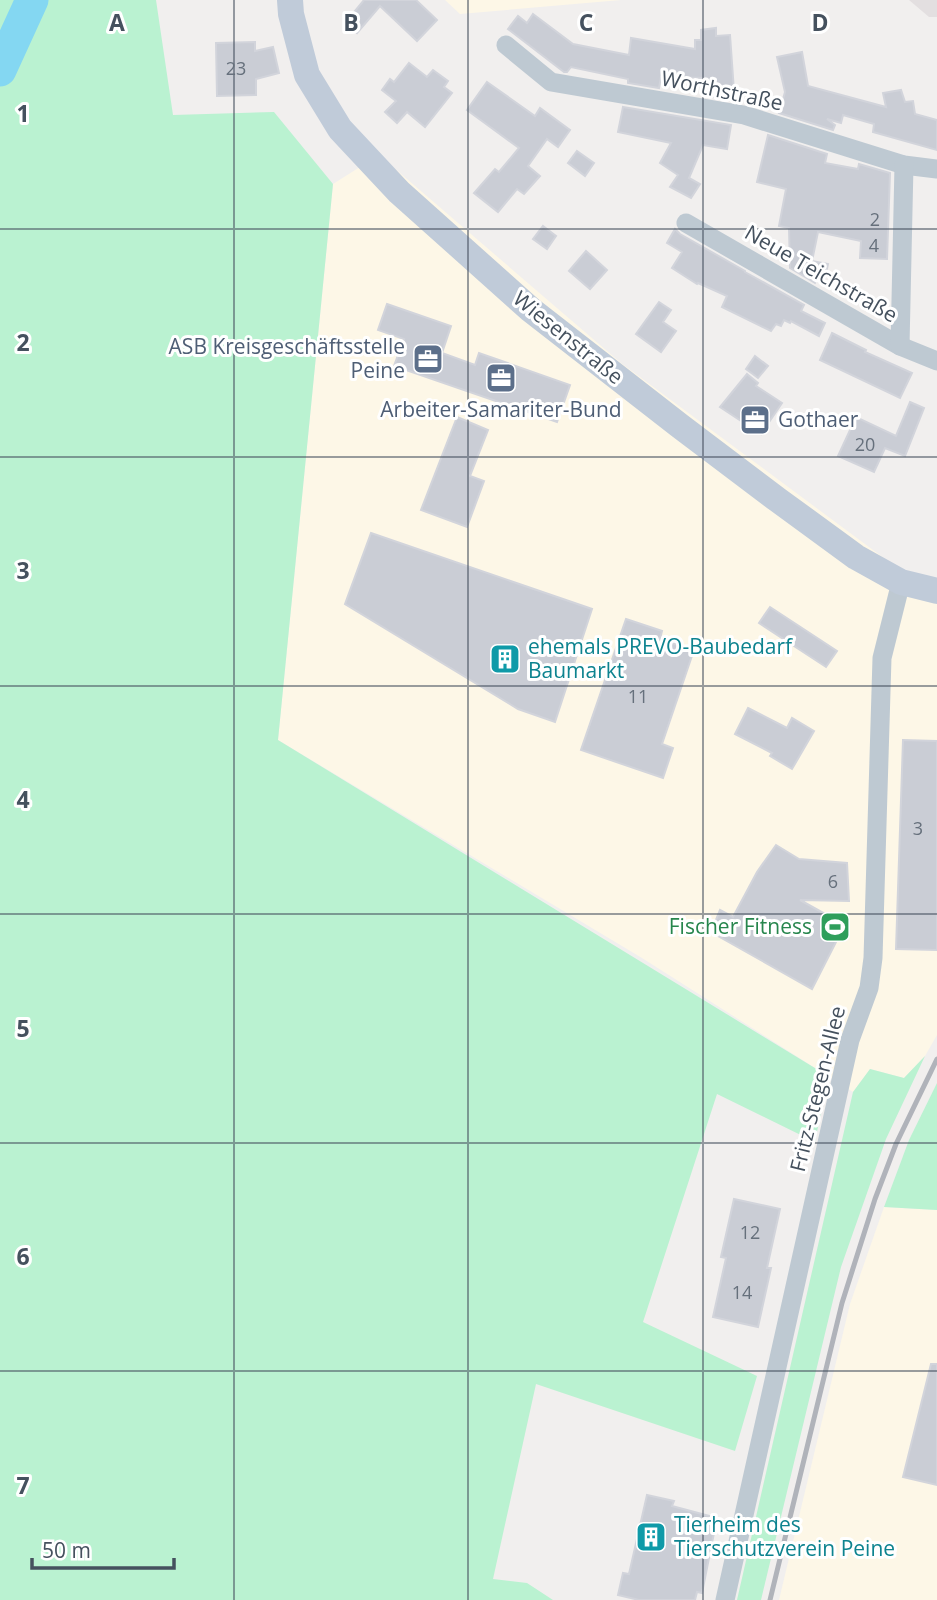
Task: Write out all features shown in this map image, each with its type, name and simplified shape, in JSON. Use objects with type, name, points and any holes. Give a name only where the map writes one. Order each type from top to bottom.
[{"type":"street","name":"Wiesenstraße","points":[[290,0],[291,14],[307,75],[340,129],[399,192],[531,310],[680,426],[856,556],[901,582],[937,591]]},
{"type":"street","name":"Worthstraße","points":[[506,45],[551,82],[744,115],[904,165],[937,169]]},
{"type":"street","points":[[900,345],[904,165]]},
{"type":"street","name":"Neue Teichstraße","points":[[685,223],[900,345],[937,361]]},
{"type":"street","name":"Fritz-Stegen-Allee","points":[[724,1600],[850,1040],[869,988],[873,958],[882,658],[901,582]]},
{"type":"shaded area","points":[[445,0],[621,0],[460,14]]},
{"type":"shaded area","points":[[909,0],[937,0],[937,17],[929,17]]},
{"type":"shaded area","points":[[379,155],[621,363],[900,570],[937,579],[937,1035],[925,1056],[904,1078],[870,1069],[853,1092],[642,958],[278,740],[333,184]]},
{"type":"shaded area","points":[[884,1207],[937,1210],[937,1600],[779,1600],[850,1304]]},
{"type":"green space","points":[[0,0],[156,0],[173,115],[274,112],[333,184],[278,740],[828,1076],[815,1142],[717,1094],[643,1322],[757,1376],[735,1451],[536,1384],[493,1579],[527,1583],[553,1600],[0,1600]]},
{"type":"green space","points":[[925,1056],[886,1139],[841,1267],[761,1600],[737,1600],[853,1092],[870,1069],[904,1078]]},
{"type":"green space","points":[[937,1083],[937,1210],[884,1207],[909,1140]]},
{"type":"building","points":[[364,0],[416,0],[437,20],[417,41],[380,6],[357,33],[345,23]]},
{"type":"building","points":[[533,14],[573,44],[629,55],[631,38],[695,49],[695,40],[701,40],[701,30],[716,28],[716,36],[730,35],[734,91],[726,99],[706,96],[707,78],[661,77],[659,88],[628,83],[628,79],[571,67],[564,72],[508,29],[518,16],[527,23]]},
{"type":"building","points":[[255,42],[255,51],[273,47],[279,73],[256,79],[256,95],[217,96],[216,43]]},
{"type":"building","points":[[802,52],[808,86],[886,107],[883,93],[901,90],[905,102],[913,101],[915,114],[937,120],[937,150],[873,132],[874,124],[843,115],[841,123],[827,119],[835,125],[833,130],[779,113],[785,92],[777,57]]},
{"type":"building","points":[[409,63],[427,77],[433,70],[448,81],[444,87],[452,93],[425,127],[407,112],[397,123],[385,112],[396,101],[382,90],[390,79],[394,82]]},
{"type":"building","points":[[487,82],[535,116],[540,108],[570,130],[558,147],[547,139],[528,166],[540,176],[524,194],[517,189],[498,212],[474,193],[495,169],[499,172],[519,148],[467,110]]},
{"type":"building","points":[[623,107],[731,125],[727,149],[703,145],[689,178],[700,184],[691,198],[670,187],[678,175],[660,163],[671,143],[618,132]]},
{"type":"building","points":[[768,135],[827,154],[825,163],[858,169],[859,164],[890,173],[887,259],[860,258],[861,241],[818,232],[812,261],[828,264],[825,278],[818,278],[815,283],[790,268],[789,228],[779,226],[786,189],[757,182]]},
{"type":"building","points":[[577,151],[594,163],[585,176],[568,163]]},
{"type":"building","points":[[543,226],[556,236],[547,249],[533,239]]},
{"type":"building","points":[[675,229],[804,305],[801,311],[825,323],[819,336],[784,320],[781,326],[776,324],[771,331],[722,307],[727,296],[697,284],[672,268],[682,252],[667,243]]},
{"type":"building","points":[[586,251],[607,270],[590,289],[569,271]]},
{"type":"building","points":[[659,302],[671,310],[663,322],[676,331],[661,352],[636,334]]},
{"type":"building","name":"ASB Kreisgeschäftsstelle Peine","points":[[387,304],[451,326],[442,353],[475,365],[479,353],[570,385],[557,422],[394,366],[404,339],[378,330]]},
{"type":"building","points":[[832,333],[866,350],[865,352],[912,373],[900,398],[820,360]]},
{"type":"building","points":[[755,356],[768,366],[758,378],[746,369]]},
{"type":"building","points":[[747,374],[758,383],[756,386],[782,403],[761,434],[720,407]]},
{"type":"building","points":[[910,402],[924,408],[905,456],[885,448],[874,472],[838,456],[856,417],[896,436]]},
{"type":"building","points":[[457,417],[488,430],[470,476],[484,481],[467,527],[421,510]]},
{"type":"building","name":"ehemals PREVO-Baubedarf Baumarkt","points":[[371,533],[592,609],[555,722],[518,709],[345,604]]},
{"type":"building","points":[[770,607],[837,651],[826,667],[759,623]]},
{"type":"building","points":[[626,619],[662,631],[660,639],[694,650],[662,744],[673,748],[663,778],[581,750]]},
{"type":"building","points":[[748,708],[787,728],[792,718],[814,731],[792,769],[770,756],[772,753],[735,734]]},
{"type":"building","points":[[903,740],[937,741],[937,950],[896,949]]},
{"type":"building","points":[[776,845],[799,859],[847,863],[849,901],[800,900],[847,926],[812,989],[711,932],[720,910],[733,917],[757,872]]},
{"type":"building","points":[[734,1199],[780,1209],[758,1327],[713,1317],[726,1258],[721,1257]]},
{"type":"building","points":[[931,1364],[937,1364],[937,1485],[903,1477]]},
{"type":"building","name":"Tierheim des Tierschutzverein Peine","points":[[647,1495],[674,1501],[672,1506],[717,1518],[702,1593],[697,1592],[695,1600],[639,1600],[618,1595],[623,1573],[629,1574]]},
{"type":"waterway","points":[[0,70],[32,0]]},
{"type":"railway","points":[[770,1600],[842,1303],[875,1199],[896,1144],[937,1059]]},
{"type":"place","name":"ASB Kreisgeschäftsstelle Peine","points":[[428,359]]},
{"type":"place","name":"Arbeiter-Samariter-Bund","points":[[501,378]]},
{"type":"place","name":"Gothaer","points":[[755,420]]},
{"type":"place","name":"ehemals PREVO-Baubedarf Baumarkt","points":[[505,659]]},
{"type":"place","name":"Fischer Fitness","points":[[835,927]]},
{"type":"place","name":"Tierheim des Tierschutzverein Peine","points":[[651,1537]]}]
